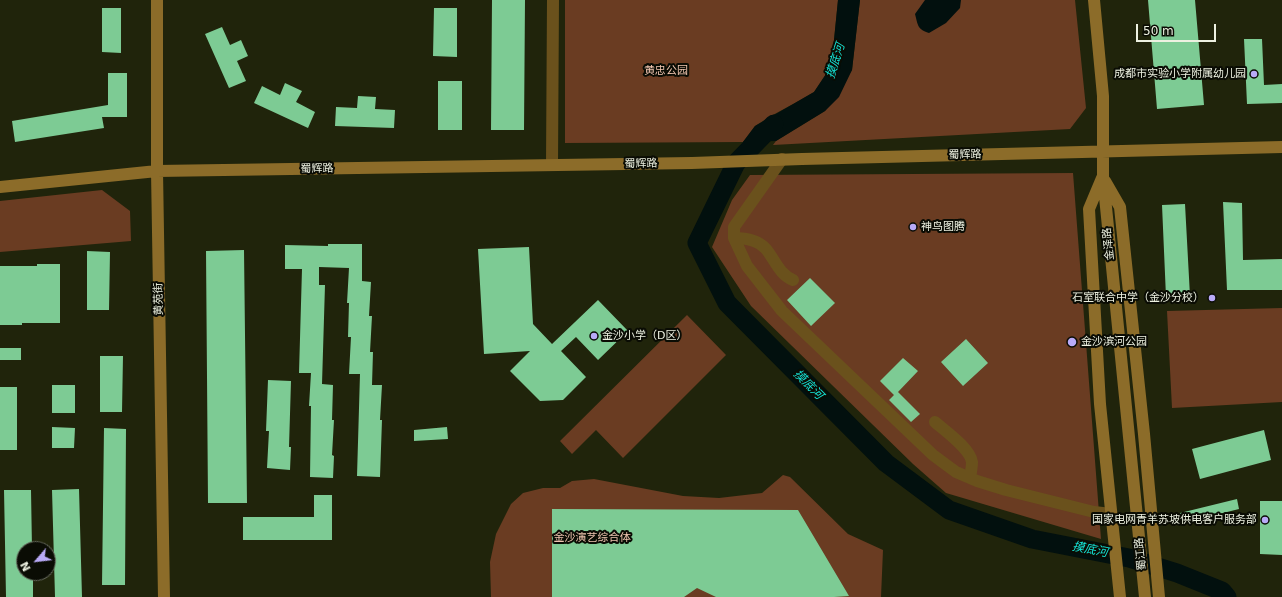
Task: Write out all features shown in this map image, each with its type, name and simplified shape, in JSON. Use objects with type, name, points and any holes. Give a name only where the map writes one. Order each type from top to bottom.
[{"type":"street","name":"黄苑街","points":[[157,0],[157,172],[164,597]]},
{"type":"street","points":[[552,165],[553,0]]},
{"type":"street","name":"金泽路","points":[[1094,0],[1103,96],[1103,176],[1134,487]]},
{"type":"street","name":"蜀辉路","points":[[0,187],[157,172],[722,162],[782,159],[1282,147]]},
{"type":"street","points":[[782,159],[734,227],[734,238],[747,266],[782,310],[933,455],[956,472],[1014,492],[1094,512],[1111,514]]},
{"type":"street","points":[[1103,176],[1089,209],[1100,404],[1120,597]]},
{"type":"street","points":[[1103,176],[1120,207],[1159,595]]},
{"type":"street","points":[[734,238],[744,238],[765,248],[778,269],[786,277],[792,280]]},
{"type":"street","points":[[935,422],[967,450],[972,460],[970,478]]},
{"type":"street","name":"蜀江路","points":[[1134,487],[1145,597]]},
{"type":"green space","name":"黄忠公园","points":[[565,0],[838,0],[832,60],[826,74],[814,92],[755,126],[743,142],[565,143]]},
{"type":"green space","points":[[860,0],[1075,0],[1086,108],[1070,129],[773,145],[776,141],[825,111],[852,70]]},
{"type":"green space","name":"金沙滨河公园","points":[[1073,173],[1101,539],[946,493],[913,464],[751,306],[712,247],[732,200],[750,175]]},
{"type":"green space","points":[[102,190],[130,211],[131,241],[0,252],[0,201]]},
{"type":"green space","points":[[1282,308],[1282,402],[1172,408],[1167,311]]},
{"type":"green space","points":[[687,315],[726,355],[623,458],[596,430],[572,454],[560,441]]},
{"type":"green space","name":"金沙演艺综合体","points":[[783,475],[790,477],[848,534],[883,550],[881,597],[491,597],[490,562],[496,534],[511,504],[523,493],[543,488],[560,488],[572,481],[594,479],[683,496],[719,498],[762,493]]},
{"type":"water","points":[[838,0],[860,0],[852,70],[839,97],[825,111],[776,141],[743,142],[755,126],[814,92],[826,74],[832,60]]},
{"type":"water","points":[[925,0],[961,0],[960,8],[946,23],[929,33],[920,28],[915,14]]},
{"type":"building","points":[[492,0],[525,0],[524,130],[491,130]]},
{"type":"building","points":[[1148,0],[1195,0],[1204,105],[1157,109]]},
{"type":"building","points":[[102,8],[121,8],[121,53],[102,52]]},
{"type":"building","points":[[434,8],[457,8],[457,57],[433,56]]},
{"type":"building","points":[[222,27],[230,45],[241,40],[248,56],[237,61],[246,81],[229,88],[205,34]]},
{"type":"building","points":[[1244,39],[1262,39],[1264,85],[1282,84],[1282,103],[1247,104]]},
{"type":"building","points":[[108,73],[127,73],[127,117],[102,117],[104,128],[15,142],[12,121],[108,105]]},
{"type":"building","points":[[438,81],[462,81],[462,130],[438,130]]},
{"type":"building","points":[[285,83],[302,91],[296,102],[315,112],[308,128],[254,103],[262,86],[280,95]]},
{"type":"building","points":[[358,96],[376,97],[375,109],[395,110],[394,128],[335,126],[336,107],[357,108]]},
{"type":"building","points":[[1223,202],[1242,203],[1243,260],[1282,259],[1282,290],[1227,290]]},
{"type":"building","points":[[1185,204],[1190,296],[1166,297],[1162,205]]},
{"type":"building","points":[[328,244],[362,244],[362,281],[371,282],[369,316],[372,316],[370,352],[373,352],[372,385],[382,385],[380,420],[382,420],[380,477],[357,476],[360,374],[349,374],[351,337],[348,337],[349,303],[347,303],[349,268],[319,267],[319,285],[325,285],[322,384],[333,385],[332,420],[334,420],[332,455],[334,456],[333,478],[310,477],[311,406],[309,406],[311,373],[299,373],[302,269],[285,269],[285,245],[328,246]]},
{"type":"building","points":[[529,247],[533,324],[552,344],[598,300],[628,331],[598,360],[576,337],[561,351],[586,377],[563,400],[540,401],[510,371],[530,351],[484,354],[478,249]]},
{"type":"building","points":[[244,250],[247,503],[208,503],[206,251]]},
{"type":"building","points":[[87,251],[110,252],[109,310],[87,310]]},
{"type":"building","points":[[37,264],[60,264],[60,323],[22,323],[22,325],[0,325],[0,266],[37,266]]},
{"type":"building","points":[[810,278],[835,303],[811,326],[787,300]]},
{"type":"building","points":[[966,339],[988,363],[963,386],[941,362]]},
{"type":"building","points":[[0,348],[21,348],[21,360],[0,360]]},
{"type":"building","points":[[100,356],[123,356],[122,412],[100,412]]},
{"type":"building","points":[[903,358],[918,371],[898,392],[920,414],[911,422],[889,400],[894,395],[880,381]]},
{"type":"building","points":[[268,380],[291,381],[289,447],[291,447],[290,470],[267,468],[269,431],[266,431]]},
{"type":"building","points":[[52,385],[75,385],[75,413],[52,413]]},
{"type":"building","points":[[0,387],[17,387],[17,450],[0,450]]},
{"type":"building","points":[[52,427],[75,428],[74,448],[52,448]]},
{"type":"building","points":[[447,427],[448,439],[414,441],[414,430]]},
{"type":"building","points":[[104,428],[126,429],[125,585],[102,585]]},
{"type":"building","points":[[1264,430],[1271,460],[1200,479],[1192,449]]},
{"type":"building","points":[[79,489],[82,597],[55,597],[56,541],[53,541],[52,490]]},
{"type":"building","points":[[4,490],[31,490],[32,541],[16,541],[16,581],[33,581],[33,597],[6,597]]},
{"type":"building","points":[[314,495],[332,495],[332,540],[243,540],[243,517],[314,517]]},
{"type":"building","points":[[1237,499],[1239,509],[1183,523],[1180,513]]},
{"type":"building","points":[[1260,501],[1282,501],[1282,555],[1260,554]]},
{"type":"building","name":"金沙演艺综合体","points":[[552,509],[798,510],[849,596],[716,597],[697,588],[684,597],[552,597]]},
{"type":"waterway","name":"摸底河","points":[[774,124],[736,163],[697,243],[727,303],[886,463],[949,510],[1032,539],[1129,558],[1177,573],[1222,591],[1227,597]]},
{"type":"place","name":"成都市实验小学附属幼儿园","points":[[1254,74]]},
{"type":"place","name":"神鸟图腾","points":[[913,227]]},
{"type":"place","name":"石室联合中学（金沙分校）","points":[[1212,298]]},
{"type":"place","name":"金沙小学（D区）","points":[[594,336]]},
{"type":"place","name":"金沙滨河公园","points":[[1072,342]]},
{"type":"place","name":"国家电网青羊苏坡供电客户服务部","points":[[1265,520]]}]
